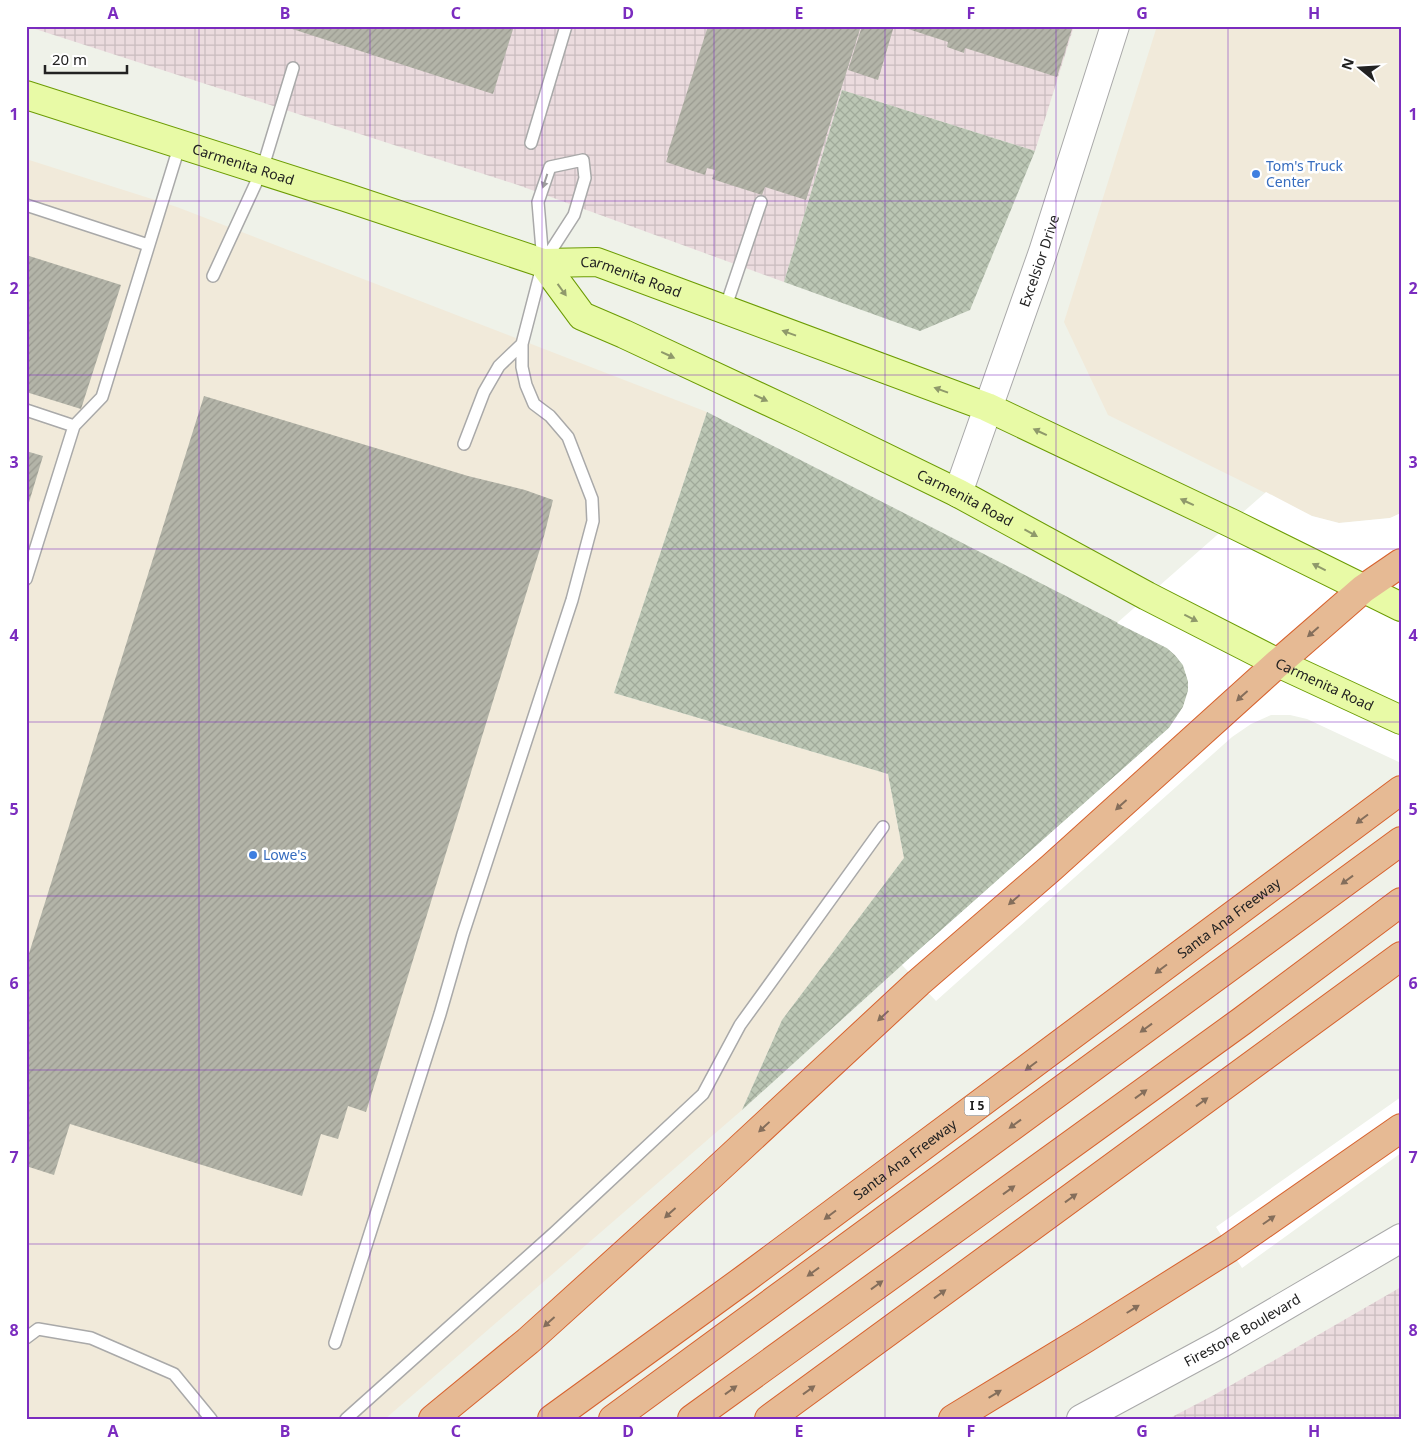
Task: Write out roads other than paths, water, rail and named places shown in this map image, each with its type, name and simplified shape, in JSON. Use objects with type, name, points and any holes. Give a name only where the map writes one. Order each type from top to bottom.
[{"type":"highway","points":[[434,1419],[535,1335],[714,1173],[918,983],[1051,868],[1278,663],[1363,588],[1401,563]]},
{"type":"highway","name":"Santa Ana Freeway","points":[[552,1419],[746,1278],[1401,790]]},
{"type":"highway","points":[[614,1419],[1401,841]]},
{"type":"highway","points":[[692,1419],[1218,1039],[1401,902]]},
{"type":"highway","points":[[769,1419],[1401,956]]},
{"type":"highway","points":[[953,1419],[1229,1248],[1401,1128]]},
{"type":"main road","name":"Carmenita Road","points":[[26,95],[262,170],[543,263],[597,262],[725,309],[987,407],[1231,523],[1401,608]]},
{"type":"main road","name":"Carmenita Road","points":[[543,263],[582,316],[804,418],[958,493],[1147,596],[1278,663],[1401,720]]},
{"type":"street","name":"Excelsior Drive","points":[[958,493],[1043,252],[1114,26]]},
{"type":"street","name":"Firestone Boulevard","points":[[1081,1419],[1222,1343],[1401,1238]]},
{"type":"lane","points":[[531,143],[566,26]]},
{"type":"lane","points":[[213,276],[262,170],[293,68]]},
{"type":"lane","points":[[26,579],[74,426],[102,397],[180,144]]},
{"type":"lane","points":[[335,1343],[440,1014],[463,934],[572,600],[593,521],[592,498],[568,438],[550,416],[534,404],[526,385],[522,367],[522,344],[543,263],[574,215],[585,178],[583,160],[550,167],[538,202],[543,263]]},
{"type":"lane","points":[[725,309],[761,202]]},
{"type":"lane","points":[[26,205],[148,245]]},
{"type":"lane","points":[[464,444],[484,392],[499,366],[522,344]]},
{"type":"lane","points":[[26,410],[74,426]]},
{"type":"lane","points":[[346,1419],[554,1233],[703,1094],[740,1025],[883,827]]},
{"type":"lane","points":[[26,1338],[38,1329],[91,1338],[174,1374],[212,1419]]},
{"type":"place","name":"Tom's Truck Center","points":[[1256,174]]},
{"type":"place","name":"Lowe's","points":[[253,855]]}]
